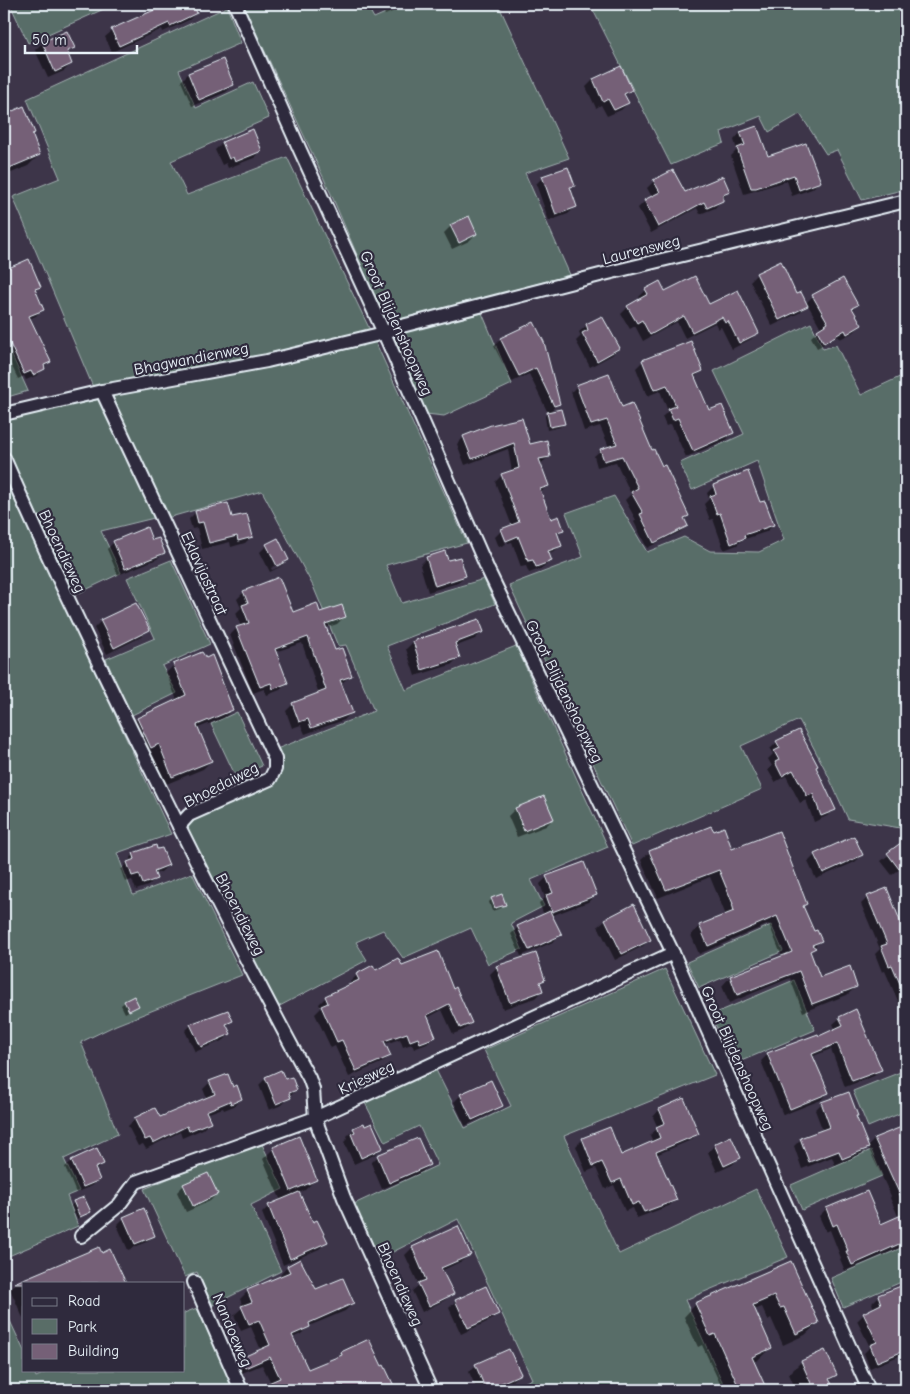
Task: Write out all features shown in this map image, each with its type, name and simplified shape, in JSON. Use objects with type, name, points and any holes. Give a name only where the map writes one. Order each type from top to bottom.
[{"type":"street","name":"Groot Blijdenshoopweg","points":[[235,4],[384,333],[488,570],[673,953],[869,1390]]},
{"type":"street","name":"Laurensweg","points":[[384,333],[398,327],[600,275],[906,201]]},
{"type":"street","name":"Bhagwandienweg","points":[[4,414],[102,391],[267,361],[384,333]]},
{"type":"street","name":"Eklavijastraat","points":[[102,391],[275,759],[275,769]]},
{"type":"street","name":"Bhoendieweg","points":[[4,458],[46,554],[179,826],[263,994],[309,1078],[313,1089],[316,1118],[344,1198],[431,1390]]},
{"type":"street","name":"Bhoedaiweg","points":[[179,826],[189,815],[270,779],[275,769]]},
{"type":"street","name":"Kriesweg","points":[[82,1236],[119,1205],[136,1182],[316,1118],[673,953]]},
{"type":"street","name":"Nandoeweg","points":[[194,1282],[241,1390]]},
{"type":"green space","points":[[10,4],[115,4],[28,43]]},
{"type":"green space","points":[[243,4],[366,4],[374,18],[406,4],[509,4],[500,8],[569,158],[525,173],[570,275],[400,320],[388,320],[381,311],[331,194]]},
{"type":"green space","points":[[590,4],[906,4],[906,189],[862,200],[837,150],[826,154],[800,114],[769,132],[761,116],[721,132],[724,143],[671,165]]},
{"type":"green space","points":[[227,7],[241,43],[179,70],[196,108],[253,82],[269,118],[171,161],[187,195],[287,157],[371,332],[265,356],[93,387],[13,197],[60,178],[27,99]]},
{"type":"green space","points":[[482,313],[512,384],[444,416],[426,414],[395,338],[396,334]]},
{"type":"green space","points":[[811,323],[823,349],[836,345],[861,395],[906,374],[906,829],[848,819],[826,771],[799,720],[741,746],[762,789],[632,846],[509,585],[583,557],[566,513],[614,496],[647,552],[684,537],[710,551],[759,552],[784,540],[757,461],[692,490],[680,463],[744,434],[714,371]]},
{"type":"green space","points":[[4,338],[28,391],[4,398]]},
{"type":"green space","points":[[375,341],[467,543],[386,565],[402,603],[484,579],[495,604],[387,646],[406,690],[516,646],[608,847],[531,880],[544,906],[511,923],[522,949],[488,964],[471,928],[403,958],[383,930],[356,942],[367,960],[274,1009],[181,827],[187,816],[275,780],[274,750],[374,711],[346,645],[338,646],[313,586],[262,491],[167,518],[110,396],[269,365]]},
{"type":"green space","points":[[100,399],[154,518],[101,531],[121,573],[75,595],[4,443],[4,420]]},
{"type":"green space","points":[[4,478],[171,834],[117,853],[133,895],[192,873],[242,975],[116,1025],[81,1042],[118,1134],[64,1159],[79,1191],[67,1196],[78,1226],[4,1258]]},
{"type":"green space","points":[[171,560],[210,644],[162,666],[177,693],[130,716],[106,659],[155,638],[127,578]]},
{"type":"green space","points":[[237,712],[262,766],[236,777],[211,724]]},
{"type":"green space","points":[[771,925],[783,951],[699,988],[687,962]]},
{"type":"green space","points":[[665,969],[715,1075],[564,1136],[619,1254],[756,1189],[788,1257],[685,1300],[726,1390],[509,1390],[532,1379],[458,1219],[379,1259],[354,1204],[438,1165],[419,1126],[385,1142],[363,1099],[435,1068],[465,1128],[511,1106],[484,1050]]},
{"type":"green space","points":[[794,980],[815,1030],[734,1064],[711,1015]]},
{"type":"green space","points":[[903,1071],[906,1079],[906,1111],[868,1127],[853,1091]]},
{"type":"green space","points":[[260,1140],[283,1189],[251,1205],[281,1271],[213,1305],[197,1272],[185,1277],[144,1189]]},
{"type":"green space","points":[[871,1150],[882,1176],[802,1210],[791,1185]]},
{"type":"green space","points":[[906,1246],[906,1280],[843,1307],[831,1278]]},
{"type":"green space","points":[[4,1308],[22,1347],[22,1372],[34,1372],[36,1377],[47,1372],[185,1372],[185,1313],[197,1308],[234,1390],[4,1390]]},
{"type":"building","points":[[160,4],[193,4],[197,13],[170,26],[169,23],[119,46],[111,29],[161,7]]},
{"type":"building","points":[[67,31],[75,48],[67,51],[72,64],[55,72],[42,42]]},
{"type":"building","points":[[223,59],[234,85],[199,100],[188,73]]},
{"type":"building","points":[[621,66],[632,90],[624,94],[629,103],[614,110],[608,99],[603,102],[593,79]]},
{"type":"building","points":[[24,106],[35,133],[32,134],[40,155],[7,169],[4,162],[4,123],[9,120],[6,114]]},
{"type":"building","points":[[757,126],[768,156],[806,143],[821,182],[799,190],[794,175],[751,188],[737,148],[745,145],[740,132]]},
{"type":"building","points":[[253,129],[262,151],[235,162],[233,157],[229,159],[222,142]]},
{"type":"building","points":[[568,167],[575,186],[570,187],[577,207],[556,215],[542,176]]},
{"type":"building","points":[[673,170],[685,192],[723,176],[730,192],[723,195],[723,201],[707,208],[704,202],[658,227],[644,200],[660,192],[653,180]]},
{"type":"building","points":[[469,216],[477,234],[459,243],[450,225]]},
{"type":"building","points":[[29,259],[41,287],[35,289],[44,310],[29,316],[51,362],[44,365],[45,369],[33,375],[31,371],[24,374],[4,331],[4,270]]},
{"type":"building","points":[[781,261],[796,294],[801,292],[808,306],[779,320],[756,273]]},
{"type":"building","points":[[695,276],[709,304],[738,290],[759,333],[739,343],[728,321],[725,323],[722,317],[692,332],[684,316],[650,335],[642,320],[637,323],[627,306],[648,294],[645,289],[660,281],[665,291]]},
{"type":"building","points":[[843,278],[858,305],[852,308],[862,325],[847,334],[845,330],[824,343],[817,330],[828,323],[812,295]]},
{"type":"building","points":[[602,316],[620,348],[597,361],[582,333],[588,330],[586,324]]},
{"type":"building","points":[[534,322],[544,342],[560,404],[554,406],[536,368],[519,376],[500,338]]},
{"type":"building","points":[[691,341],[703,371],[694,375],[709,410],[722,405],[734,433],[693,451],[678,418],[673,420],[668,409],[676,406],[667,385],[654,390],[642,360]]},
{"type":"building","points":[[609,373],[622,407],[632,403],[652,450],[654,449],[662,466],[665,465],[689,516],[684,518],[688,526],[654,543],[640,514],[643,513],[631,492],[638,488],[622,456],[604,461],[600,449],[617,444],[607,420],[591,425],[576,385]]},
{"type":"building","points":[[561,409],[565,424],[550,427],[547,412]]},
{"type":"building","points":[[522,418],[530,444],[547,440],[550,457],[539,459],[549,486],[540,489],[551,519],[559,516],[564,530],[557,532],[562,546],[548,551],[552,561],[536,567],[533,560],[528,561],[518,536],[506,541],[501,529],[519,522],[501,474],[519,468],[514,443],[472,459],[463,436],[491,425]]},
{"type":"building","points":[[748,471],[760,502],[765,501],[774,525],[744,535],[745,538],[731,544],[720,513],[717,514],[710,496],[716,494],[713,485]]},
{"type":"building","points":[[228,503],[232,517],[247,514],[253,537],[238,541],[237,536],[209,543],[203,522],[198,523],[195,511]]},
{"type":"building","points":[[147,527],[152,540],[159,538],[165,553],[125,569],[113,541]]},
{"type":"building","points":[[278,538],[289,560],[277,566],[266,544]]},
{"type":"building","points":[[445,551],[448,560],[460,557],[466,576],[435,586],[426,557]]},
{"type":"building","points":[[279,577],[293,612],[317,603],[320,612],[342,605],[346,617],[325,624],[335,650],[342,648],[352,676],[340,680],[353,713],[311,728],[308,719],[299,722],[292,703],[326,690],[308,637],[275,649],[288,683],[273,689],[271,683],[260,687],[236,627],[249,623],[242,605],[248,603],[243,591]]},
{"type":"building","points":[[136,603],[150,630],[114,648],[100,620]]},
{"type":"building","points":[[479,619],[484,632],[455,643],[460,658],[422,670],[413,641]]},
{"type":"building","points":[[202,652],[206,658],[212,655],[233,710],[197,725],[212,761],[172,777],[159,744],[151,748],[137,718],[186,695],[173,664]]},
{"type":"building","points":[[799,730],[818,766],[816,767],[836,810],[821,816],[813,794],[807,796],[793,770],[782,776],[775,762],[779,760],[774,751],[780,748],[776,741]]},
{"type":"building","points":[[544,796],[554,819],[524,831],[515,808]]},
{"type":"building","points":[[711,826],[714,831],[724,827],[732,849],[779,831],[807,904],[803,906],[814,931],[817,930],[822,941],[812,945],[816,948],[810,951],[820,977],[850,966],[857,987],[812,1004],[799,971],[737,995],[730,976],[792,952],[777,916],[708,946],[699,925],[734,911],[719,870],[666,890],[649,851]]},
{"type":"building","points":[[854,836],[863,855],[823,873],[814,854]]},
{"type":"building","points":[[906,839],[906,864],[899,869],[887,853]]},
{"type":"building","points":[[156,845],[157,849],[162,848],[169,865],[154,871],[157,879],[143,884],[139,874],[132,876],[127,862],[135,859],[133,853]]},
{"type":"building","points":[[584,862],[597,895],[552,912],[546,895],[553,893],[546,876]]},
{"type":"building","points":[[887,888],[903,928],[906,927],[906,998],[892,965],[889,966],[881,946],[887,944],[867,896]]},
{"type":"building","points":[[502,894],[506,905],[495,908],[491,898]]},
{"type":"building","points":[[634,904],[651,940],[622,954],[605,919]]},
{"type":"building","points":[[550,911],[562,935],[529,950],[517,926]]},
{"type":"building","points":[[438,951],[453,989],[456,987],[472,1023],[460,1028],[449,1004],[427,1015],[436,1037],[420,1043],[418,1038],[410,1041],[407,1033],[384,1041],[391,1056],[356,1071],[342,1040],[337,1042],[321,1006],[328,1003],[325,996],[359,980],[356,974],[373,965],[376,970],[398,958],[402,965]]},
{"type":"building","points":[[536,953],[545,980],[540,982],[543,991],[510,1003],[496,966]]},
{"type":"building","points":[[134,996],[139,1006],[129,1011],[124,1001]]},
{"type":"building","points":[[856,1009],[882,1070],[852,1081],[837,1043],[812,1054],[829,1093],[790,1109],[767,1053],[818,1034],[819,1036],[843,1025],[839,1017]]},
{"type":"building","points":[[228,1010],[233,1021],[226,1024],[231,1034],[201,1047],[190,1024]]},
{"type":"building","points":[[281,1070],[285,1079],[292,1077],[297,1090],[289,1093],[291,1098],[276,1104],[265,1077]]},
{"type":"building","points":[[228,1074],[233,1087],[237,1085],[242,1099],[231,1104],[230,1101],[206,1111],[211,1122],[189,1131],[187,1126],[153,1143],[150,1138],[145,1140],[134,1118],[155,1108],[160,1117],[215,1094],[209,1081]]},
{"type":"building","points":[[491,1080],[503,1106],[472,1120],[460,1094]]},
{"type":"building","points":[[849,1092],[869,1148],[842,1159],[839,1151],[809,1162],[800,1138],[830,1127],[821,1102]]},
{"type":"building","points":[[684,1098],[699,1134],[656,1152],[677,1200],[644,1212],[639,1202],[632,1205],[621,1179],[612,1183],[602,1162],[593,1166],[582,1138],[610,1127],[621,1155],[660,1138],[656,1127],[665,1123],[659,1109]]},
{"type":"building","points":[[364,1123],[365,1126],[372,1123],[383,1148],[361,1158],[351,1134],[355,1132],[353,1128]]},
{"type":"building","points":[[904,1126],[906,1132],[906,1158],[902,1160],[906,1171],[906,1208],[874,1138]]},
{"type":"building","points":[[299,1136],[317,1180],[291,1191],[273,1147]]},
{"type":"building","points":[[731,1136],[741,1158],[724,1166],[714,1144]]},
{"type":"building","points":[[418,1138],[430,1165],[389,1183],[377,1155]]},
{"type":"building","points":[[97,1148],[104,1164],[95,1168],[100,1180],[83,1187],[71,1160]]},
{"type":"building","points":[[208,1173],[218,1194],[193,1206],[183,1184]]},
{"type":"building","points":[[867,1191],[881,1224],[906,1213],[906,1241],[852,1265],[837,1224],[833,1226],[826,1208]]},
{"type":"building","points":[[299,1192],[313,1222],[317,1220],[328,1242],[290,1259],[268,1205]]},
{"type":"building","points":[[84,1197],[91,1212],[80,1217],[73,1201]]},
{"type":"building","points":[[144,1208],[155,1236],[135,1244],[123,1217]]},
{"type":"building","points":[[458,1226],[471,1255],[441,1268],[454,1294],[429,1306],[418,1283],[426,1280],[412,1247]]},
{"type":"building","points":[[99,1247],[102,1253],[110,1249],[126,1282],[22,1282],[14,1283]]},
{"type":"building","points":[[300,1259],[316,1289],[343,1278],[354,1303],[309,1323],[310,1327],[292,1335],[308,1369],[342,1355],[341,1352],[369,1339],[396,1390],[345,1390],[343,1385],[328,1390],[252,1390],[280,1378],[270,1357],[245,1368],[241,1358],[270,1345],[259,1320],[249,1324],[241,1306],[252,1302],[247,1290],[290,1272],[287,1266]]},
{"type":"building","points":[[791,1261],[819,1323],[796,1334],[784,1307],[780,1308],[774,1296],[753,1305],[772,1348],[752,1357],[767,1390],[740,1390],[715,1334],[710,1336],[695,1303]]},
{"type":"building","points":[[906,1284],[906,1350],[877,1362],[870,1345],[877,1342],[863,1313],[881,1304],[878,1295]]},
{"type":"building","points":[[486,1286],[499,1314],[468,1328],[455,1300]]},
{"type":"building","points":[[509,1349],[521,1374],[486,1390],[475,1364]]},
{"type":"building","points":[[825,1350],[837,1375],[829,1379],[835,1390],[814,1390],[801,1361]]}]
